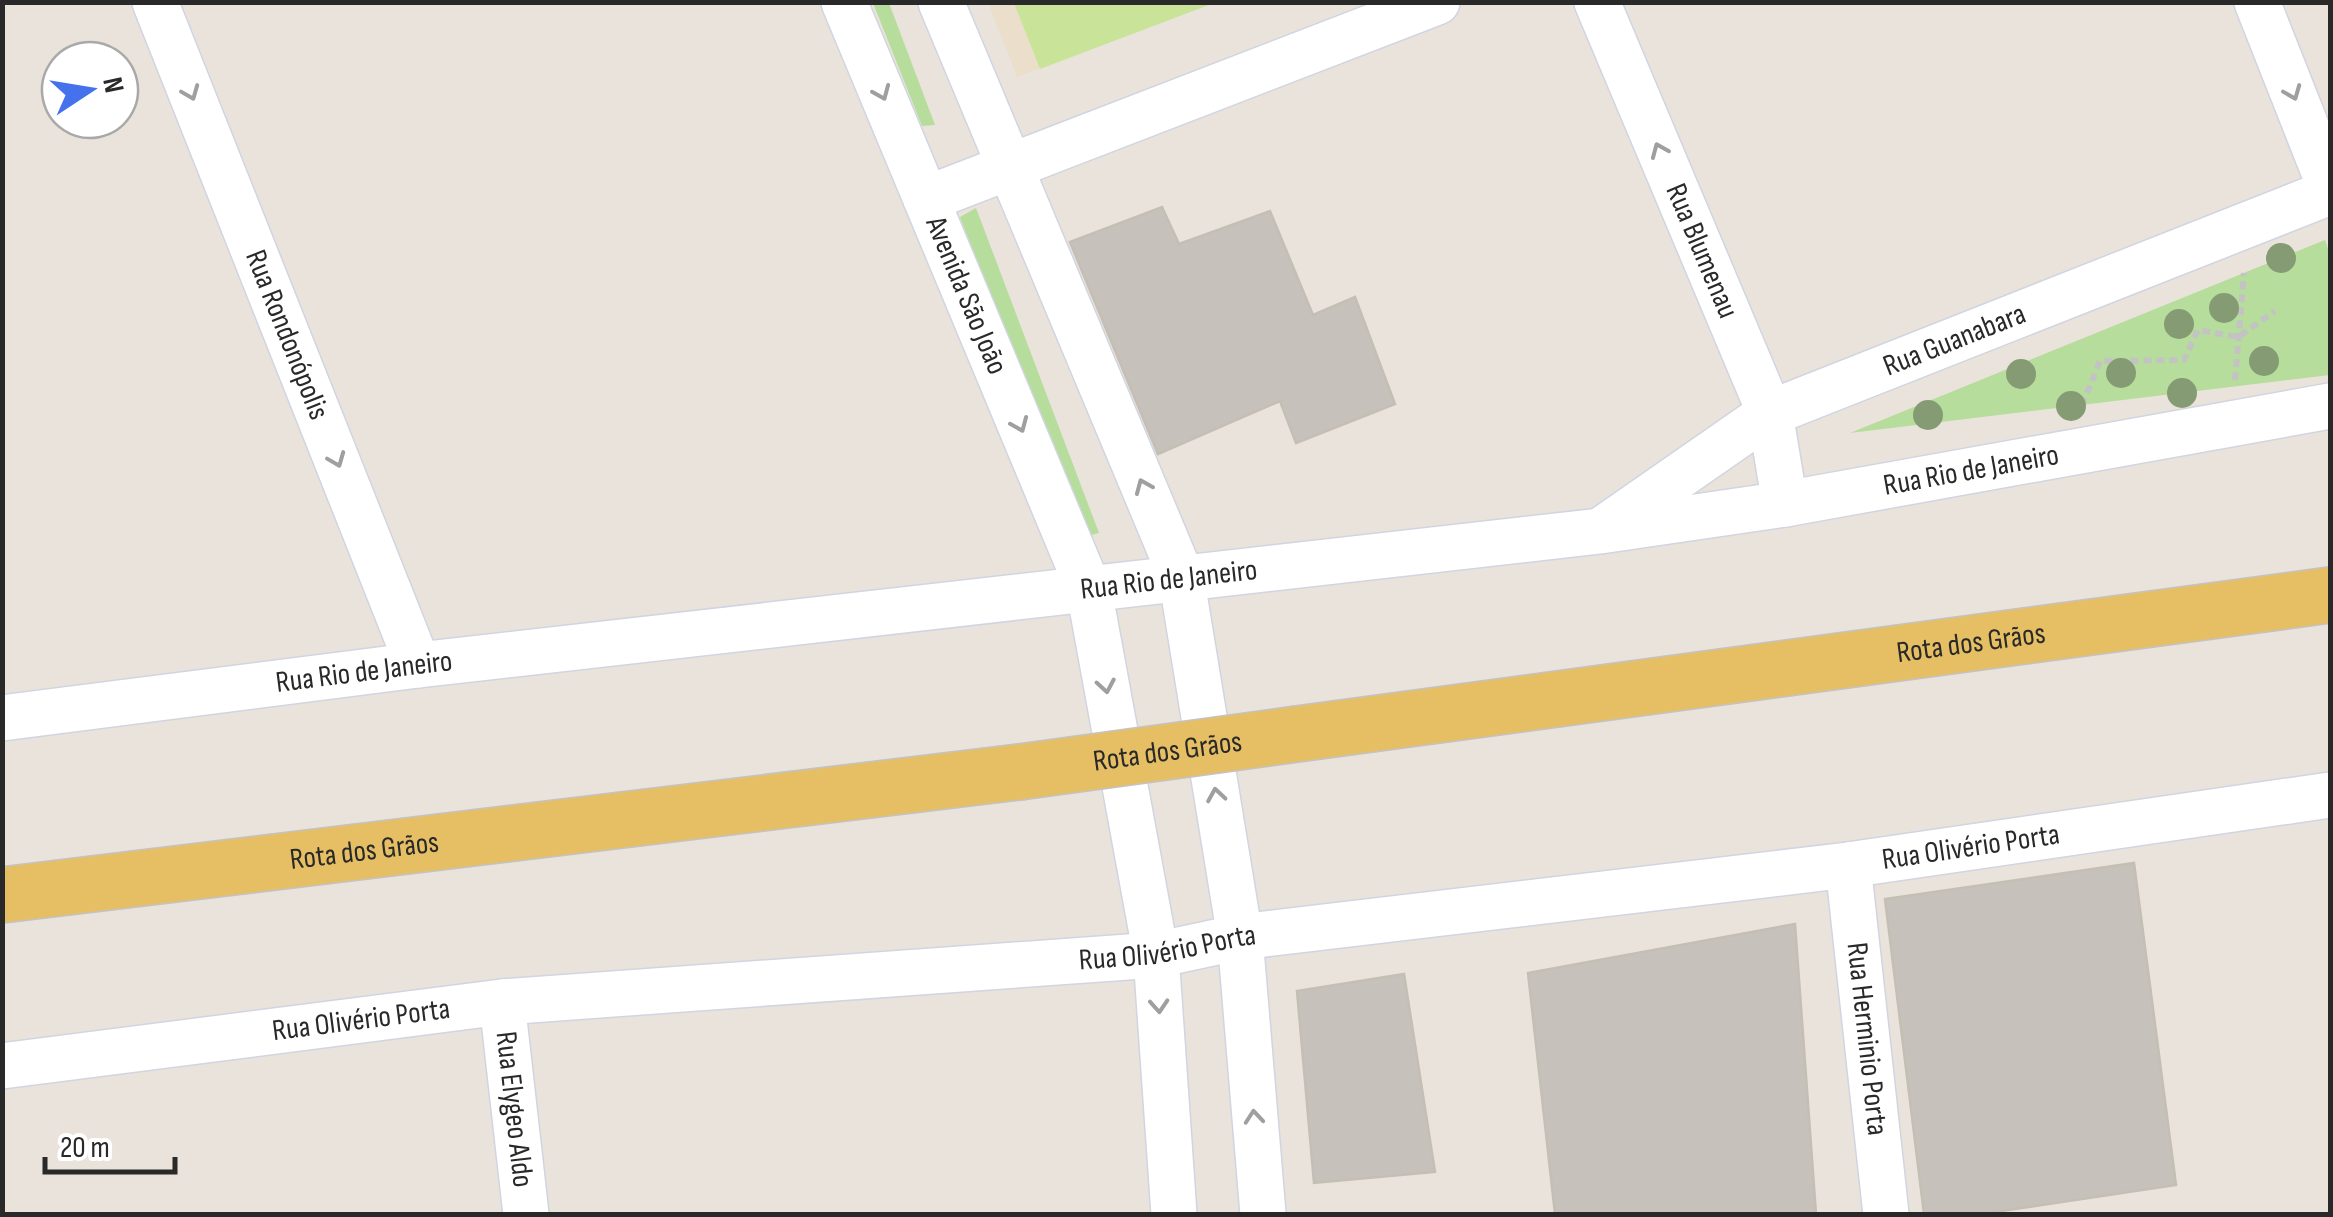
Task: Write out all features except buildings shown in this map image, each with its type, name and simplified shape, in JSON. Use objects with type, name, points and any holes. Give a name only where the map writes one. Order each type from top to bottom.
[{"type":"main road","name":"Rota dos Grãos","points":[[2,895],[1019,772],[2330,595]]},
{"type":"street","name":"Rua Rondonópolis","points":[[155,2],[418,665]]},
{"type":"street","name":"Avenida São João","points":[[844,2],[1088,590],[1156,955],[1174,1214]]},
{"type":"street","points":[[940,2],[1180,576],[1240,937],[1262,1214]]},
{"type":"street","points":[[926,199],[1437,2]]},
{"type":"street","name":"Rua Blumenau","points":[[1596,2],[1770,413],[1785,504]]},
{"type":"street","points":[[2257,2],[2330,189]]},
{"type":"street","name":"Rua Guanabara","points":[[1600,531],[1770,413],[2330,189]]},
{"type":"street","name":"Rua Rio de Janeiro","points":[[2,718],[418,665],[1600,531],[1785,504],[2330,406]]},
{"type":"street","name":"Rua Olivério Porta","points":[[2,1066],[502,1002],[1156,955],[1240,937],[1848,865],[2330,795]]},
{"type":"street","name":"Rua Herminio Porta","points":[[1848,865],[1886,1214]]},
{"type":"street","name":"Rua Elygeo Aldo","points":[[502,1002],[526,1214]]},
{"type":"path","points":[[2234,387],[2244,272]]},
{"type":"path","points":[[2082,405],[2100,361],[2184,360],[2198,330],[2238,336],[2276,312]]},
{"type":"shaded area","points":[[988,3],[1214,3],[1017,77]]},
{"type":"green space","points":[[873,3],[889,3],[935,125],[922,126]]},
{"type":"green space","points":[[1014,3],[1214,3],[1040,69]]},
{"type":"green space","points":[[976,208],[1099,533],[1083,537],[960,217]]},
{"type":"green space","points":[[2325,240],[2330,255],[2330,375],[1850,433]]}]
